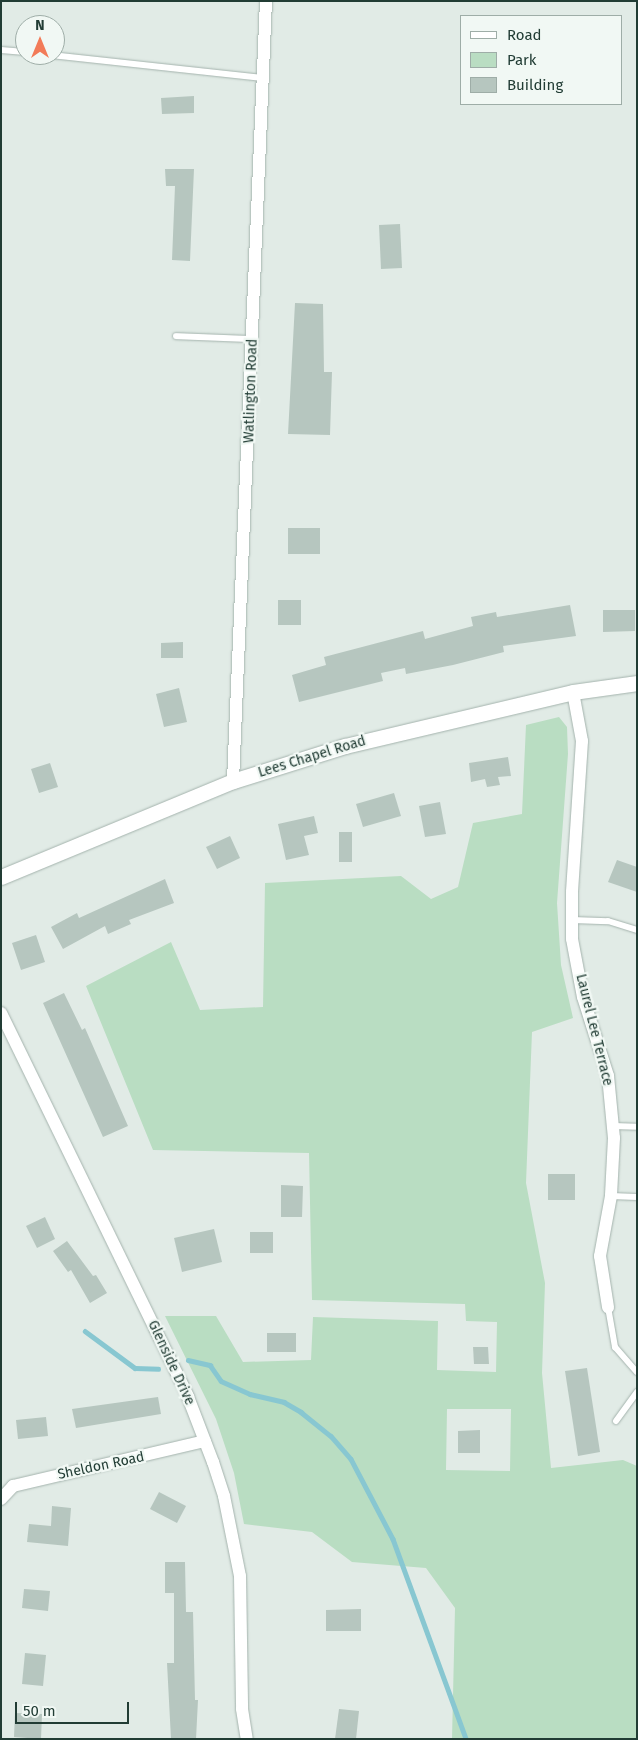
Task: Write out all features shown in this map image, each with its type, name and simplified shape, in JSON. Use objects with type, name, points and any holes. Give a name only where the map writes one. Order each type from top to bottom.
[{"type":"main road","name":"Lees Chapel Road","points":[[1,877],[233,781],[345,746],[573,692],[637,683]]},
{"type":"street","name":"Watlington Road","points":[[233,781],[266,1]]},
{"type":"street","name":"Laurel Lee Terrace","points":[[573,692],[582,741],[572,939],[583,997],[608,1076],[613,1126],[610,1196],[600,1256],[608,1307]]},
{"type":"street","name":"Glenside Drive","points":[[1,1013],[188,1397],[206,1441],[224,1496],[240,1576],[242,1709],[247,1739]]},
{"type":"street","name":"Sheldon Road","points":[[1,1499],[13,1486],[206,1441]]},
{"type":"lane","points":[[1,50],[15,51]]},
{"type":"lane","points":[[65,57],[263,78]]},
{"type":"lane","points":[[176,336],[253,339]]},
{"type":"lane","points":[[572,920],[608,921],[637,930]]},
{"type":"lane","points":[[613,1126],[637,1127]]},
{"type":"lane","points":[[610,1196],[637,1197]]},
{"type":"lane","points":[[608,1307],[616,1347],[637,1372]]},
{"type":"lane","points":[[616,1421],[637,1392]]},
{"type":"green space","points":[[559,717],[567,727],[568,754],[557,903],[561,965],[573,1018],[532,1032],[526,1183],[545,1283],[542,1373],[551,1468],[623,1460],[637,1466],[637,1739],[452,1739],[455,1608],[426,1568],[352,1562],[312,1532],[244,1524],[234,1473],[216,1419],[165,1316],[216,1316],[243,1362],[311,1360],[313,1317],[438,1321],[437,1370],[496,1372],[497,1322],[466,1321],[465,1304],[312,1300],[309,1153],[153,1150],[86,986],[171,942],[200,1010],[263,1007],[265,883],[401,876],[431,899],[458,887],[473,823],[522,814],[526,725]],"holes":[[[447,1409],[511,1409],[510,1471],[446,1470]]]},
{"type":"building","points":[[194,96],[194,113],[162,114],[161,98]]},
{"type":"building","points":[[165,169],[194,169],[190,261],[172,260],[175,186],[166,186]]},
{"type":"building","points":[[400,224],[402,268],[381,269],[379,225]]},
{"type":"building","points":[[295,303],[323,304],[324,372],[332,372],[330,435],[288,434]]},
{"type":"building","points":[[288,528],[320,528],[320,554],[288,554]]},
{"type":"building","points":[[278,600],[301,600],[301,625],[278,625]]},
{"type":"building","points":[[570,605],[576,636],[503,646],[504,652],[453,665],[406,674],[405,668],[381,673],[383,681],[299,702],[292,675],[326,665],[324,657],[423,631],[425,639],[473,626],[471,617],[496,612],[497,617]]},
{"type":"building","points":[[603,610],[635,610],[635,631],[603,632]]},
{"type":"building","points":[[183,642],[183,658],[161,658],[161,643]]},
{"type":"building","points":[[179,688],[187,722],[164,727],[156,694]]},
{"type":"building","points":[[508,757],[511,776],[498,777],[500,785],[487,787],[485,779],[471,782],[469,763]]},
{"type":"building","points":[[50,763],[58,787],[39,793],[31,769]]},
{"type":"building","points":[[394,793],[401,816],[363,827],[356,804]]},
{"type":"building","points":[[440,802],[446,834],[425,837],[419,806]]},
{"type":"building","points":[[314,816],[318,833],[304,836],[309,855],[286,860],[278,824]]},
{"type":"building","points":[[339,832],[352,832],[352,862],[339,862]]},
{"type":"building","points":[[230,836],[240,858],[217,869],[206,847]]},
{"type":"building","points":[[617,860],[637,867],[637,892],[608,882]]},
{"type":"building","points":[[165,879],[174,903],[129,920],[131,924],[108,934],[105,926],[63,949],[51,927],[77,913],[79,918]]},
{"type":"building","points":[[36,935],[45,962],[21,970],[12,943]]},
{"type":"building","points":[[64,993],[82,1030],[85,1028],[128,1126],[103,1137],[43,1003]]},
{"type":"building","points":[[548,1174],[575,1174],[575,1200],[548,1200]]},
{"type":"building","points":[[281,1185],[303,1186],[302,1217],[281,1217]]},
{"type":"building","points":[[45,1217],[55,1239],[37,1248],[26,1226]]},
{"type":"building","points":[[214,1229],[222,1262],[182,1272],[174,1238]]},
{"type":"building","points":[[250,1232],[273,1232],[273,1253],[250,1253]]},
{"type":"building","points":[[67,1241],[93,1276],[96,1275],[107,1293],[90,1303],[71,1270],[68,1272],[53,1251]]},
{"type":"building","points":[[267,1333],[296,1333],[296,1352],[267,1352]]},
{"type":"building","points":[[473,1347],[488,1347],[489,1364],[474,1364]]},
{"type":"building","points":[[587,1368],[600,1452],[578,1456],[565,1371]]},
{"type":"building","points":[[158,1397],[161,1414],[76,1428],[72,1409]]},
{"type":"building","points":[[46,1417],[48,1436],[18,1439],[16,1420]]},
{"type":"building","points":[[480,1430],[480,1453],[458,1453],[458,1431]]},
{"type":"building","points":[[159,1492],[186,1506],[177,1523],[150,1509]]},
{"type":"building","points":[[52,1506],[71,1508],[68,1546],[27,1542],[29,1524],[51,1526]]},
{"type":"building","points":[[165,1562],[185,1562],[186,1612],[193,1612],[195,1700],[198,1700],[196,1739],[171,1739],[167,1663],[174,1663],[174,1593],[165,1593]]},
{"type":"building","points":[[24,1589],[50,1591],[48,1611],[22,1608]]},
{"type":"building","points":[[361,1609],[361,1631],[326,1631],[326,1610]]},
{"type":"building","points":[[25,1653],[46,1655],[43,1686],[22,1684]]},
{"type":"building","points":[[339,1709],[359,1711],[356,1739],[335,1739]]},
{"type":"building","points":[[15,1713],[42,1714],[41,1739],[14,1737]]},
{"type":"waterway","points":[[85,1331],[135,1368],[158,1369]]},
{"type":"waterway","points":[[188,1360],[210,1365],[221,1381],[250,1394],[284,1402],[301,1412],[331,1436],[351,1459],[393,1539],[466,1739]]}]
